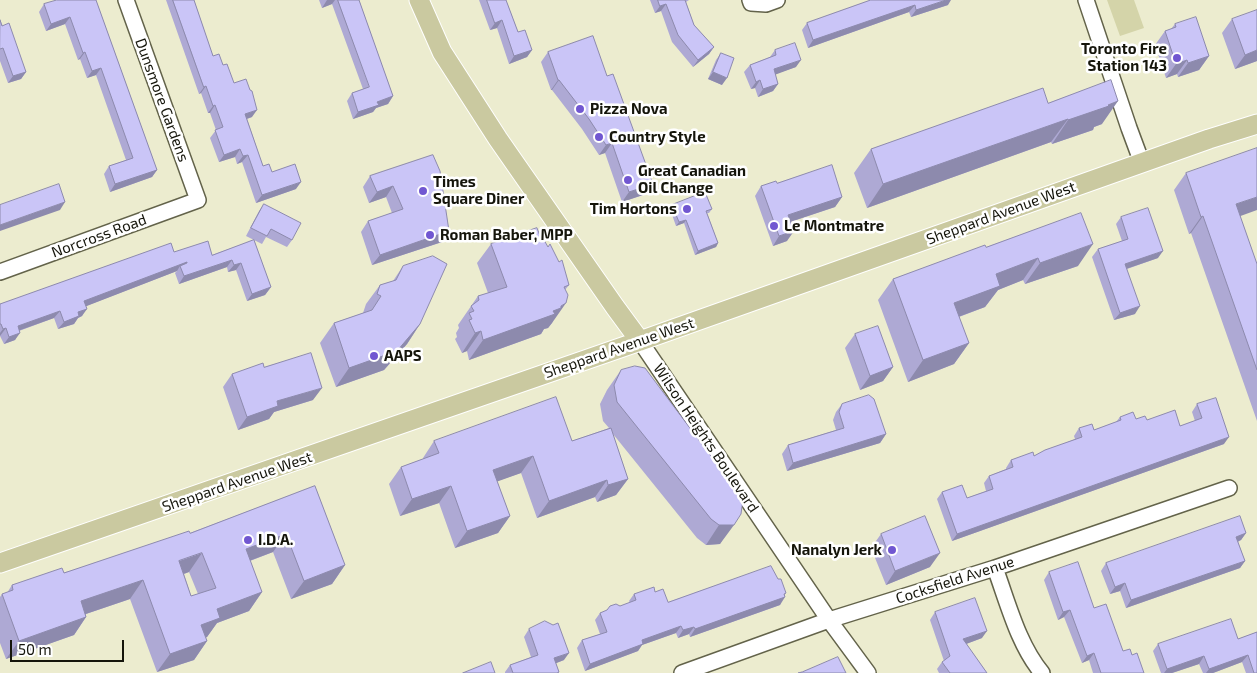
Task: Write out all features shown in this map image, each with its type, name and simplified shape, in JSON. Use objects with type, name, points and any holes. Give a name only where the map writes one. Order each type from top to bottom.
[{"type":"main road","name":"Wilson Heights Boulevard","points":[[419,0],[442,52],[493,131],[640,341]]},
{"type":"main road","name":"Sheppard Avenue West","points":[[1237,130],[1257,118]]},
{"type":"main road","name":"Sheppard Avenue West","points":[[0,563],[1257,124]]},
{"type":"street","name":"Dunsmore Gardens","points":[[126,0],[198,200]]},
{"type":"street","points":[[750,0],[752,3],[766,4],[777,0]]},
{"type":"street","points":[[1086,0],[1142,163]]},
{"type":"street","name":"Norcross Road","points":[[0,272],[198,200]]},
{"type":"street","name":"Wilson Heights Boulevard","points":[[640,341],[868,673]]},
{"type":"street","name":"Cocksfield Avenue","points":[[682,673],[830,620],[995,568],[1229,488]]},
{"type":"street","points":[[995,568],[1031,660],[1042,673]]},
{"type":"green space","points":[[1107,0],[1134,0],[1144,28],[1120,36]]},
{"type":"building","points":[[57,0],[96,0],[157,170],[115,184],[109,166],[133,158],[101,68],[92,71],[85,52],[83,53],[70,17],[51,24],[44,4]]},
{"type":"building","points":[[173,0],[194,0],[213,56],[219,54],[223,65],[227,64],[234,83],[246,79],[252,91],[257,110],[245,114],[263,166],[269,164],[272,172],[295,164],[301,182],[262,195],[248,155],[243,156],[240,149],[224,155],[215,130],[223,127],[206,86],[204,87]]},
{"type":"building","points":[[338,0],[359,0],[393,96],[377,102],[379,105],[358,112],[352,93],[369,87]]},
{"type":"building","points":[[487,0],[506,0],[518,32],[525,30],[532,50],[514,56],[502,20],[495,23]]},
{"type":"building","points":[[658,0],[685,0],[694,25],[714,47],[698,60],[678,35],[666,4],[660,6]]},
{"type":"building","points":[[871,0],[946,0],[916,10],[915,5],[813,40],[807,23]]},
{"type":"building","points":[[1257,10],[1257,50],[1245,55],[1232,19]]},
{"type":"building","points":[[1196,17],[1209,56],[1188,63],[1187,60],[1176,64],[1165,31],[1176,27],[1175,24]]},
{"type":"building","points":[[0,20],[2,26],[9,23],[26,72],[13,76],[3,48],[0,49]]},
{"type":"building","points":[[593,36],[607,76],[613,74],[653,184],[629,192],[612,143],[606,145],[589,119],[558,80],[548,52]]},
{"type":"building","points":[[795,43],[801,60],[774,69],[778,84],[763,89],[760,80],[756,82],[750,65],[776,55],[775,50]]},
{"type":"building","points":[[721,53],[734,58],[727,78],[713,72]]},
{"type":"building","points":[[1111,80],[1118,101],[1109,106],[883,184],[871,149],[1043,88],[1048,103]]},
{"type":"building","points":[[1257,148],[1257,197],[1236,204],[1257,264],[1257,370],[1186,173]]},
{"type":"building","points":[[433,155],[440,171],[449,231],[380,255],[368,221],[403,209],[393,186],[377,192],[370,176]]},
{"type":"building","points":[[832,165],[842,197],[788,215],[794,231],[779,236],[761,186],[776,181],[777,183]]},
{"type":"building","points":[[59,184],[65,202],[0,225],[0,205]]},
{"type":"building","points":[[705,192],[712,209],[706,211],[718,243],[698,251],[686,220],[679,222],[672,205]]},
{"type":"building","points":[[264,204],[301,223],[292,240],[271,229],[267,236],[251,228]]},
{"type":"building","points":[[1148,208],[1163,251],[1125,264],[1140,306],[1120,313],[1098,249],[1128,239],[1121,217]]},
{"type":"building","points":[[1081,213],[1093,244],[1040,263],[1038,258],[996,274],[1000,286],[954,303],[969,343],[923,360],[893,279],[985,245],[986,247]]},
{"type":"building","points":[[537,228],[542,241],[544,240],[548,247],[550,244],[559,262],[562,260],[569,285],[564,287],[568,295],[566,303],[561,308],[553,311],[555,314],[483,340],[481,331],[475,333],[469,320],[472,319],[469,313],[474,311],[471,306],[479,300],[478,296],[507,287],[491,244]]},
{"type":"building","points":[[254,240],[271,287],[252,294],[241,263],[234,265],[232,260],[184,276],[180,266],[187,262],[84,301],[87,309],[78,312],[79,316],[64,322],[60,311],[18,326],[20,333],[9,337],[6,328],[3,329],[0,324],[0,304],[171,243],[174,252],[208,241],[212,255]]},
{"type":"building","points":[[433,256],[447,264],[420,324],[397,351],[349,368],[334,323],[372,310],[381,296],[377,294],[380,285],[396,280],[403,266]]},
{"type":"building","points":[[878,326],[893,367],[870,376],[855,334]]},
{"type":"building","points":[[311,353],[322,388],[277,401],[278,406],[247,417],[232,374],[263,363],[264,367]]},
{"type":"building","points":[[635,366],[645,368],[743,499],[741,514],[734,525],[719,525],[711,519],[617,402],[614,385],[621,370]]},
{"type":"building","points":[[869,395],[874,399],[886,434],[793,463],[788,445],[844,428],[839,412],[842,404]]},
{"type":"building","points":[[556,397],[572,441],[611,428],[628,479],[608,485],[607,480],[549,501],[533,456],[493,470],[510,516],[467,531],[451,486],[412,499],[401,467],[439,453],[434,441]]},
{"type":"building","points":[[1216,398],[1229,437],[957,534],[942,492],[962,485],[967,498],[993,489],[989,476],[1013,467],[1011,460],[1033,452],[1034,456],[1045,450],[1082,437],[1079,428],[1092,424],[1094,430],[1121,420],[1120,417],[1133,412],[1136,419],[1145,416],[1147,420],[1175,410],[1180,426],[1202,418],[1197,404]]},
{"type":"building","points":[[315,486],[345,565],[304,581],[286,534],[246,549],[262,592],[217,609],[220,618],[201,625],[207,641],[170,654],[143,580],[81,601],[86,617],[19,641],[2,594],[13,590],[12,585],[62,568],[64,573],[189,531],[190,533]],"holes":[[[202,553],[216,588],[191,596],[179,561]]]},
{"type":"building","points":[[925,516],[940,553],[895,571],[881,534]]},
{"type":"building","points":[[1240,516],[1246,533],[1236,537],[1245,561],[1131,600],[1125,583],[1115,587],[1106,563]]},
{"type":"building","points":[[1078,562],[1094,608],[1106,604],[1123,651],[1130,649],[1132,655],[1137,653],[1144,673],[1101,673],[1094,653],[1087,656],[1070,610],[1063,612],[1049,572]]},
{"type":"building","points":[[771,566],[778,579],[781,579],[786,593],[784,594],[785,597],[695,629],[694,627],[683,630],[681,626],[642,640],[643,644],[590,664],[582,640],[607,632],[600,613],[607,610],[610,606],[616,604],[620,606],[636,600],[634,594],[654,587],[655,592],[663,589],[668,602]]},
{"type":"building","points":[[975,598],[987,631],[963,639],[987,673],[950,673],[942,662],[950,656],[935,612]]},
{"type":"building","points":[[1231,619],[1238,639],[1257,632],[1257,673],[1254,673],[1248,655],[1209,669],[1204,656],[1167,669],[1158,644]]},
{"type":"building","points":[[545,621],[553,625],[558,623],[569,653],[554,658],[559,672],[513,673],[510,665],[538,655],[529,629]]},
{"type":"building","points":[[838,657],[846,673],[798,673],[802,672]]},
{"type":"building","points":[[491,662],[495,673],[463,673]]},
{"type":"place","name":"Toronto Fire Station 143","points":[[1177,58]]},
{"type":"place","name":"Pizza Nova","points":[[580,109]]},
{"type":"place","name":"Country Style","points":[[599,137]]},
{"type":"place","name":"Great Canadian Oil Change","points":[[628,180]]},
{"type":"place","name":"Times Square Diner","points":[[423,191]]},
{"type":"place","name":"Tim Hortons","points":[[687,209]]},
{"type":"place","name":"Le Montmatre","points":[[774,226]]},
{"type":"place","name":"Roman Baber, MPP","points":[[430,235]]},
{"type":"place","name":"AAPS","points":[[374,356]]},
{"type":"place","name":"I.D.A.","points":[[248,540]]},
{"type":"place","name":"Nanalyn Jerk","points":[[892,550]]}]
